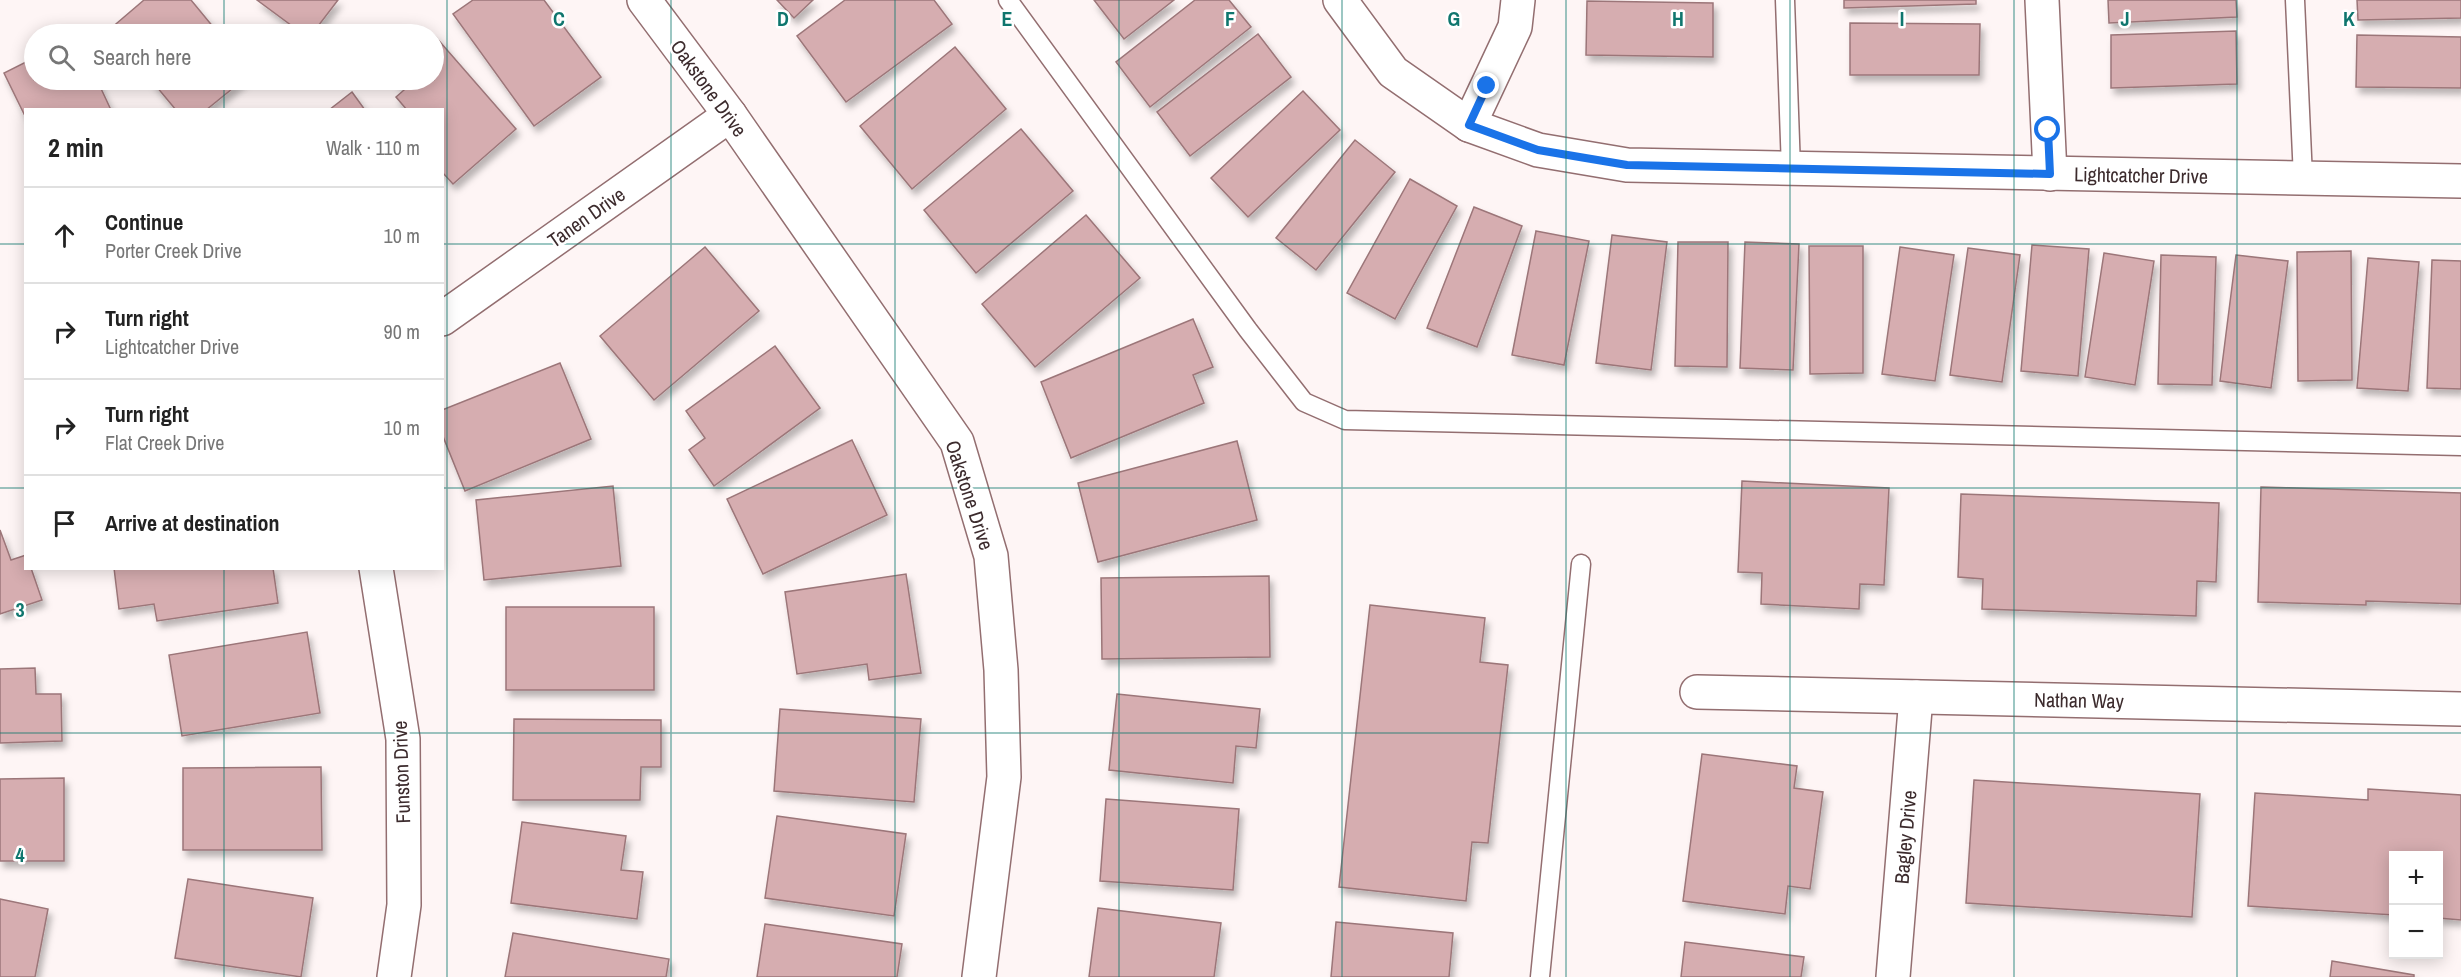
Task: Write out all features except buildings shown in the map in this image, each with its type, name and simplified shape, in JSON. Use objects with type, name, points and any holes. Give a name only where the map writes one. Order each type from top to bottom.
[{"type":"street","name":"Oakstone Drive","points":[[644,0],[730,115],[957,442],[991,556],[1001,670],[1004,777],[979,977]]},
{"type":"street","name":"Lightcatcher Drive","points":[[1340,0],[1393,72],[1469,125],[1538,150],[1627,165],[2461,181]]},
{"type":"street","points":[[1469,125],[1515,27],[1518,0]]},
{"type":"street","points":[[2042,0],[2050,174]]},
{"type":"street","name":"Tanen Drive","points":[[444,319],[730,115]]},
{"type":"street","name":"Funston Drive","points":[[376,570],[403,739],[404,905],[394,977]]},
{"type":"street","name":"Nathan Way","points":[[1697,692],[2461,709]]},
{"type":"street","name":"Bagley Drive","points":[[1893,977],[1916,697]]},
{"type":"lane","points":[[1008,0],[1248,330],[1304,402],[1345,420],[2461,446]]},
{"type":"lane","points":[[1785,0],[1791,168]]},
{"type":"lane","points":[[2295,0],[2303,178]]},
{"type":"lane","points":[[1540,977],[1581,564]]},
{"type":"route","points":[[1487,86],[1469,125],[1538,150],[1627,165],[2050,174],[2048,130]]}]
